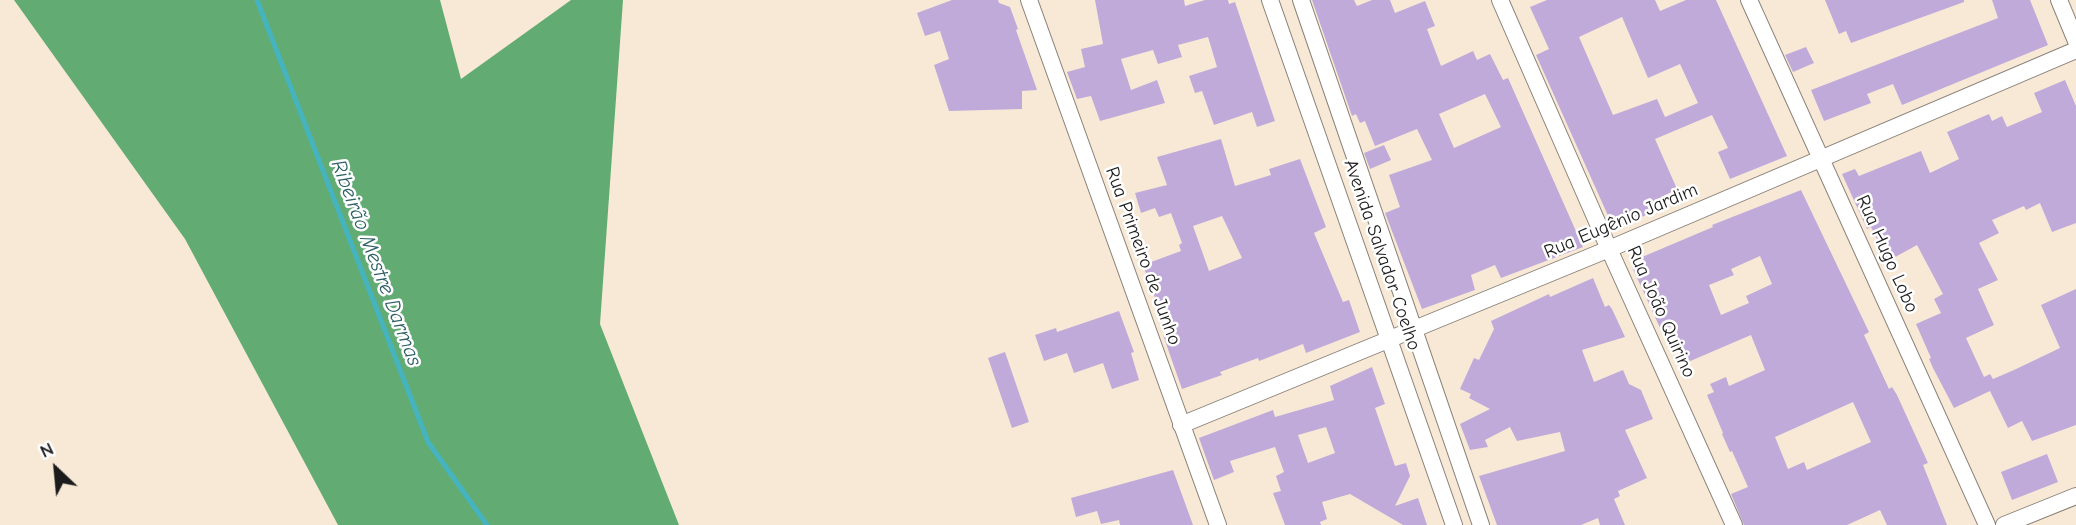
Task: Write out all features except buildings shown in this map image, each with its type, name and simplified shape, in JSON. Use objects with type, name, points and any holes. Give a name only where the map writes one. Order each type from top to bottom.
[{"type":"street","name":"Rua Primeiro de Junho","points":[[1029,0],[1219,525]]},
{"type":"street","name":"Avenida Salvador Coelho","points":[[1270,0],[1454,525]]},
{"type":"street","name":"Avenida Salvador Coelho","points":[[1301,0],[1481,525]]},
{"type":"street","name":"Rua João Quirino","points":[[1500,0],[1609,250],[1734,525]]},
{"type":"street","name":"Rua Hugo Lobo","points":[[1749,0],[1987,525]]},
{"type":"street","points":[[2059,0],[2076,41]]},
{"type":"street","name":"Rua Eugênio Jardim","points":[[1181,425],[1609,250],[2076,50]]},
{"type":"street","points":[[2004,525],[2076,496]]},
{"type":"green space","points":[[14,0],[440,0],[461,79],[571,0],[623,0],[600,324],[679,525],[338,525],[185,239]]},
{"type":"waterway","name":"Ribeirão Mestre Darmas","points":[[257,0],[428,442],[487,525]]}]
